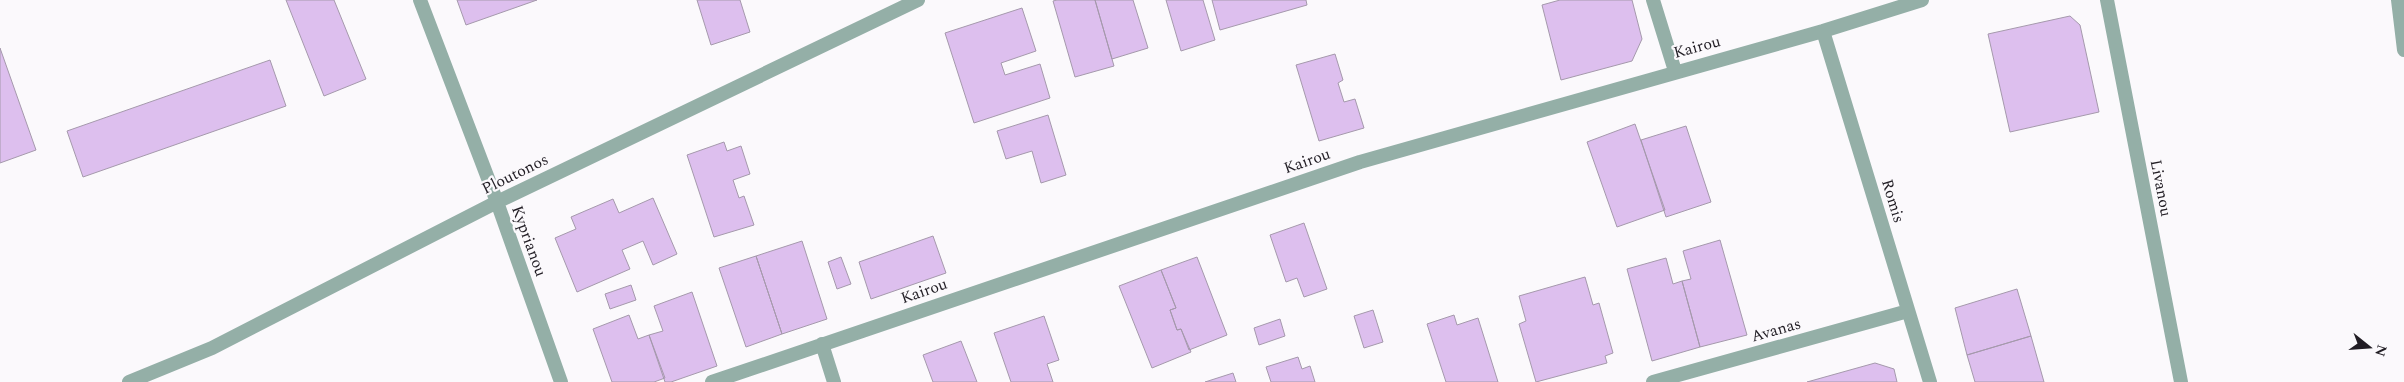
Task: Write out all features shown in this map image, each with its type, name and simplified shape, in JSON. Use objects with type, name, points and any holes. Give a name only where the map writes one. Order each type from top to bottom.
[{"type":"street","name":"Kyprianou","points":[[420,0],[497,202],[561,382]]},
{"type":"street","name":"Ploutonos","points":[[130,382],[212,348],[497,202],[918,0]]},
{"type":"street","points":[[1653,0],[1675,71]]},
{"type":"street","name":"Kairou","points":[[712,382],[1360,162],[1675,71],[1823,31],[1922,0]]},
{"type":"street","name":"Livanou","points":[[2107,0],[2181,382]]},
{"type":"street","points":[[2398,0],[2404,50]]},
{"type":"street","name":"Romis","points":[[1823,31],[1930,382]]},
{"type":"street","name":"Avanas","points":[[1653,382],[1908,311]]},
{"type":"street","points":[[822,344],[834,382]]},
{"type":"building","points":[[286,0],[334,0],[366,79],[324,96]]},
{"type":"building","points":[[457,0],[537,0],[466,25]]},
{"type":"building","points":[[697,0],[740,0],[750,32],[711,45]]},
{"type":"building","points":[[1095,0],[1114,66],[1075,77],[1053,1]]},
{"type":"building","points":[[1095,0],[1133,0],[1148,48],[1112,59]]},
{"type":"building","points":[[1166,0],[1203,0],[1215,40],[1181,51]]},
{"type":"building","points":[[1212,0],[1306,0],[1307,5],[1220,30]]},
{"type":"building","points":[[1560,0],[1632,0],[1642,39],[1632,61],[1561,80],[1542,5]]},
{"type":"building","points":[[1022,8],[1036,51],[1001,63],[1005,75],[1040,64],[1050,98],[974,123],[945,33]]},
{"type":"building","points":[[2070,16],[2080,25],[2099,112],[2010,132],[1988,34]]},
{"type":"building","points":[[0,48],[36,150],[0,163]]},
{"type":"building","points":[[1335,54],[1343,80],[1338,83],[1344,102],[1355,99],[1364,128],[1319,141],[1296,65]]},
{"type":"building","points":[[270,60],[286,106],[83,177],[67,131]]},
{"type":"building","points":[[1048,115],[1066,175],[1041,183],[1032,151],[1006,159],[997,131]]},
{"type":"building","points":[[1635,124],[1665,210],[1617,227],[1587,142]]},
{"type":"building","points":[[1686,126],[1711,202],[1666,217],[1641,140]]},
{"type":"building","points":[[724,142],[727,151],[741,146],[750,174],[733,180],[739,198],[744,196],[754,225],[714,237],[687,155]]},
{"type":"building","points":[[653,198],[677,254],[653,265],[643,241],[622,250],[630,269],[577,292],[555,238],[576,229],[571,217],[613,199],[619,213]]},
{"type":"building","points":[[1304,223],[1327,289],[1304,297],[1297,278],[1286,282],[1270,235]]},
{"type":"building","points":[[933,236],[946,273],[871,299],[859,262]]},
{"type":"building","points":[[1720,240],[1747,335],[1700,347],[1682,281],[1691,279],[1683,251]]},
{"type":"building","points":[[802,241],[827,319],[782,334],[756,256]]},
{"type":"building","points":[[756,256],[782,334],[746,347],[719,268]]},
{"type":"building","points":[[841,257],[851,284],[837,289],[828,262]]},
{"type":"building","points":[[1197,257],[1227,335],[1189,350],[1181,329],[1177,330],[1170,310],[1176,308],[1161,270]]},
{"type":"building","points":[[1666,258],[1673,284],[1682,281],[1700,347],[1652,361],[1627,269]]},
{"type":"building","points":[[1161,270],[1176,308],[1170,310],[1177,330],[1181,329],[1191,352],[1152,368],[1119,286]]},
{"type":"building","points":[[1585,277],[1593,305],[1599,303],[1613,353],[1605,356],[1607,363],[1536,382],[1519,324],[1526,321],[1519,296]]},
{"type":"building","points":[[631,285],[636,300],[610,309],[605,294]]},
{"type":"building","points":[[2017,289],[2031,336],[1967,355],[1955,308]]},
{"type":"building","points":[[692,292],[717,366],[671,382],[665,382],[649,335],[663,331],[654,306]]},
{"type":"building","points":[[1373,310],[1383,342],[1364,348],[1354,316]]},
{"type":"building","points":[[629,315],[638,339],[649,335],[665,378],[654,382],[612,382],[593,329]]},
{"type":"building","points":[[1454,315],[1457,325],[1478,318],[1498,382],[1446,382],[1427,324]]},
{"type":"building","points":[[1044,316],[1059,360],[1047,364],[1053,382],[1011,382],[994,333]]},
{"type":"building","points":[[1280,319],[1285,336],[1259,345],[1254,328]]},
{"type":"building","points":[[2031,336],[2044,382],[1975,382],[1967,355]]},
{"type":"building","points":[[961,341],[977,382],[933,382],[923,355]]},
{"type":"building","points":[[1298,357],[1302,369],[1310,366],[1315,382],[1271,382],[1266,367]]},
{"type":"building","points":[[1875,363],[1894,369],[1897,382],[1807,382]]},
{"type":"building","points":[[1233,373],[1236,382],[1205,382]]}]
